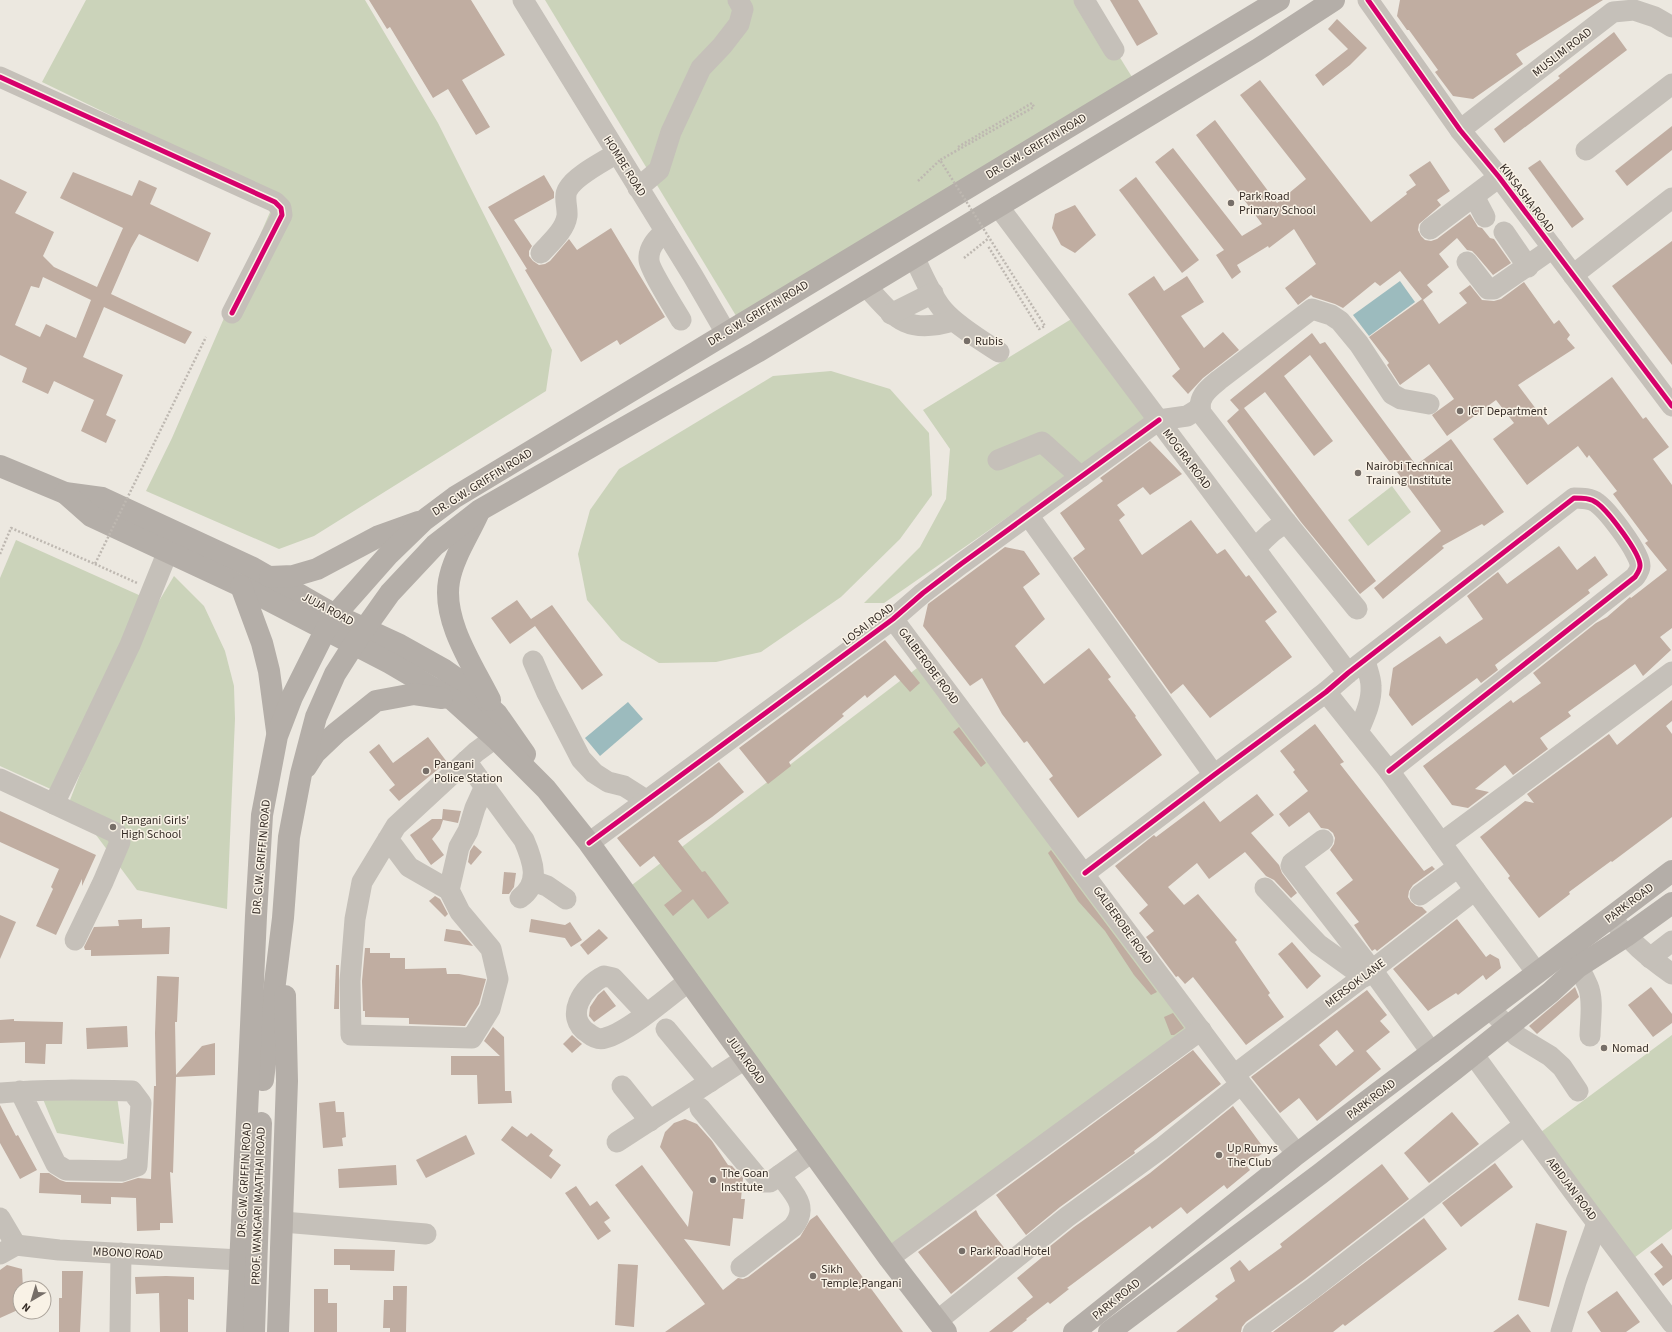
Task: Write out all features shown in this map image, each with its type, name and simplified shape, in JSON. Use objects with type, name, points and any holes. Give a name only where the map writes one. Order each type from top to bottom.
[{"type":"main road","name":"DR. G.W. GRIFFIN ROAD","points":[[237,1332],[262,815],[277,736],[292,697],[330,623],[389,554],[422,521],[455,497],[1279,0]]},
{"type":"main road","name":"DR. G.W. GRIFFIN ROAD","points":[[263,1080],[283,918],[289,837],[301,774],[316,718],[335,674],[359,636],[390,593],[435,545],[480,510],[757,352],[1250,54],[1334,0]]},
{"type":"main road","name":"JUJA ROAD","points":[[0,466],[64,493],[102,498],[253,568],[270,577],[330,623]]},
{"type":"main road","name":"JUJA ROAD","points":[[64,493],[91,516],[241,586],[359,636],[400,645],[443,669],[467,686],[497,714],[521,746],[546,789]]},
{"type":"main road","points":[[480,510],[456,558],[449,582],[448,605],[455,631],[497,714]]},
{"type":"main road","points":[[270,577],[293,576],[317,569],[378,536],[422,521]]},
{"type":"main road","points":[[241,586],[253,615],[264,650],[274,700],[277,736]]},
{"type":"main road","name":"JUJA ROAD","points":[[359,636],[390,663],[453,700],[495,738],[546,789],[589,843],[889,1258],[941,1327]]},
{"type":"main road","points":[[301,774],[315,753],[336,733],[376,701],[414,694],[453,700]]},
{"type":"main road","name":"PARK ROAD","points":[[1109,1332],[1320,1174],[1551,992],[1572,959],[1611,917],[1672,871]]},
{"type":"main road","name":"PARK ROAD","points":[[1074,1332],[1297,1154],[1537,973],[1626,936],[1672,903]]},
{"type":"main road","points":[[256,916],[263,1080]]},
{"type":"main road","name":"DR. G.W. GRIFFIN ROAD","points":[[278,1332],[286,1082],[283,918]]},
{"type":"main road","name":"PROF. WANGARI MAATHAI ROAD","points":[[254,1332],[263,1080]]},
{"type":"street","name":"HOMBE ROAD","points":[[523,0],[726,333]]},
{"type":"street","points":[[638,188],[659,170],[671,132],[701,68],[722,46],[739,24],[743,9],[738,0]]},
{"type":"street","points":[[1084,0],[1114,50]]},
{"type":"street","name":"KINSASHA ROAD","points":[[1368,0],[1460,130],[1499,177],[1672,406]]},
{"type":"street","name":"MUSLIM ROAD","points":[[1460,130],[1613,12],[1631,5],[1655,17],[1670,21]]},
{"type":"street","points":[[0,77],[275,202],[281,208],[282,214],[232,313]]},
{"type":"street","points":[[1586,150],[1672,84]]},
{"type":"street","points":[[541,253],[564,225],[567,214],[567,204],[565,198],[568,187],[578,178],[617,153]]},
{"type":"street","points":[[1430,228],[1499,177]]},
{"type":"street","points":[[1474,196],[1485,217]]},
{"type":"street","points":[[1573,275],[1672,198]]},
{"type":"street","name":"MOGIRA ROAD","points":[[998,206],[1348,673]]},
{"type":"street","points":[[665,231],[651,247],[649,261],[681,320]]},
{"type":"street","points":[[1504,232],[1528,266]]},
{"type":"street","points":[[1467,262],[1488,289],[1494,290],[1553,248]]},
{"type":"street","points":[[914,257],[940,307],[953,321],[999,352]]},
{"type":"street","points":[[866,286],[891,314],[908,324],[918,326],[937,326],[953,321]]},
{"type":"street","points":[[891,314],[933,293]]},
{"type":"street","points":[[1357,609],[1286,522],[1201,413],[1200,402],[1205,392],[1312,309],[1331,315],[1340,321],[1359,344],[1392,394],[1401,398],[1429,404]]},
{"type":"street","points":[[1159,420],[1187,416],[1200,408]]},
{"type":"street","name":"LOSAI ROAD","points":[[589,843],[893,619],[960,564],[1159,420]]},
{"type":"street","points":[[998,460],[1042,442],[1081,477]]},
{"type":"street","points":[[1084,873],[1326,692],[1348,673],[1574,498],[1585,498],[1597,503],[1620,529],[1638,556],[1640,567],[1635,578],[1389,771]]},
{"type":"street","points":[[1028,515],[1214,775]]},
{"type":"street","points":[[1255,548],[1272,532],[1286,522]]},
{"type":"street","points":[[54,804],[130,645],[168,551]]},
{"type":"street","name":"GALBEROBE ROAD","points":[[893,619],[1238,1079],[1297,1154]]},
{"type":"street","points":[[533,661],[547,693],[582,759],[594,773],[608,782],[624,786],[646,800]]},
{"type":"street","points":[[1358,732],[1371,694],[1371,685],[1365,661]]},
{"type":"street","points":[[1441,843],[1672,672]]},
{"type":"street","points":[[1326,692],[1389,771],[1537,973]]},
{"type":"street","points":[[388,839],[409,868],[449,890],[460,912],[491,949],[498,979],[490,1009],[472,1038],[351,1035],[350,981],[355,919],[362,882],[388,839],[396,826],[466,761],[495,738]]},
{"type":"street","points":[[466,761],[524,840],[532,860],[533,881],[529,891],[520,898]]},
{"type":"street","points":[[0,779],[116,833],[120,842],[103,882],[75,940]]},
{"type":"street","points":[[449,890],[459,847],[468,831],[475,808],[485,786]]},
{"type":"street","points":[[1323,840],[1292,863],[1291,866],[1368,973],[1432,1053]]},
{"type":"street","points":[[1420,895],[1458,867]]},
{"type":"street","points":[[533,881],[547,886],[566,899]]},
{"type":"street","points":[[1265,888],[1318,944],[1368,973]]},
{"type":"street","name":"MERSOK LANE","points":[[941,1327],[1068,1217],[1163,1147],[1238,1079],[1368,973],[1475,890]]},
{"type":"street","points":[[1611,917],[1626,936],[1650,958],[1672,974]]},
{"type":"street","points":[[1650,958],[1672,941]]},
{"type":"street","points":[[1572,959],[1589,987],[1590,1036]]},
{"type":"street","points":[[646,1013],[689,981]]},
{"type":"street","points":[[1490,1009],[1507,1028],[1517,1036],[1538,1047],[1562,1067],[1578,1091]]},
{"type":"street","points":[[666,1029],[710,1082]]},
{"type":"street","points":[[889,1258],[1201,1030]]},
{"type":"street","name":"ABIDJAN ROAD","points":[[1473,1054],[1524,1125],[1672,1323]]},
{"type":"street","points":[[617,1142],[745,1059]]},
{"type":"street","points":[[622,1086],[650,1121]]},
{"type":"street","points":[[132,1091],[141,1103],[137,1166],[122,1171],[66,1170],[56,1164],[10,1092],[132,1091]]},
{"type":"street","points":[[700,1108],[758,1178],[764,1182],[770,1182],[812,1152]]},
{"type":"street","points":[[1254,1332],[1524,1125]]},
{"type":"street","points":[[741,1268],[793,1227],[799,1219],[801,1209],[796,1196],[780,1175]]},
{"type":"street","points":[[0,1218],[8,1250]]},
{"type":"street","points":[[282,1222],[426,1234]]},
{"type":"street","points":[[1561,1332],[1576,1282],[1597,1223]]},
{"type":"street","name":"MBONO ROAD","points":[[8,1250],[120,1253],[240,1260]]},
{"type":"street","points":[[120,1253],[120,1332]]},
{"type":"path","points":[[918,182],[940,160],[1034,107],[1032,103],[958,147]]},
{"type":"path","points":[[940,160],[1045,326],[1040,329],[988,246]]},
{"type":"path","points":[[964,258],[989,238]]},
{"type":"path","points":[[95,564],[206,337]]},
{"type":"path","points":[[0,554],[11,528],[152,590]]},
{"type":"green space","points":[[86,0],[365,0],[438,123],[552,350],[546,391],[314,536],[279,549],[146,491],[172,438],[277,196],[42,82]]},
{"type":"green space","points":[[545,0],[1084,0],[1137,85],[741,324]]},
{"type":"green space","points":[[1073,318],[1149,419],[884,603],[864,603],[920,547],[946,499],[950,449],[923,410]]},
{"type":"green space","points":[[831,371],[890,389],[929,433],[932,495],[900,539],[841,597],[761,652],[716,662],[659,663],[621,640],[587,600],[578,554],[590,510],[619,469],[773,376]]},
{"type":"green space","points":[[1392,486],[1411,512],[1368,546],[1348,520]]},
{"type":"green space","points":[[16,540],[150,600],[55,791],[0,766],[0,578]]},
{"type":"green space","points":[[174,576],[204,606],[225,651],[234,686],[235,719],[227,909],[137,890],[70,800],[126,656]]},
{"type":"green space","points":[[925,662],[1201,1030],[889,1258],[624,891]]},
{"type":"green space","points":[[1672,1035],[1672,1229],[1634,1258],[1541,1132]]},
{"type":"green space","points":[[38,1087],[116,1090],[124,1144],[57,1133]]},
{"type":"water","points":[[1400,281],[1415,302],[1369,336],[1353,315]]},
{"type":"water","points":[[628,702],[643,719],[600,756],[585,738]]},
{"type":"building","points":[[369,0],[471,0],[505,55],[462,80],[490,127],[476,135],[448,89],[433,98],[390,27],[387,29]]},
{"type":"building","points":[[1110,0],[1138,0],[1158,34],[1137,46]]},
{"type":"building","points":[[1400,0],[1603,0],[1516,54],[1523,64],[1473,99],[1453,96],[1435,72],[1438,70],[1397,16]]},
{"type":"building","points":[[1337,19],[1367,48],[1350,65],[1323,86],[1315,75],[1348,49],[1328,29]]},
{"type":"building","points":[[1614,32],[1627,50],[1504,143],[1494,129],[1560,78],[1558,76]]},
{"type":"building","points":[[1260,80],[1371,222],[1407,194],[1406,192],[1416,185],[1409,175],[1430,161],[1450,191],[1437,200],[1441,205],[1419,224],[1418,230],[1421,236],[1425,240],[1431,241],[1437,239],[1470,214],[1478,227],[1482,228],[1490,238],[1494,239],[1511,263],[1493,275],[1476,255],[1472,251],[1467,250],[1457,238],[1439,254],[1449,267],[1427,285],[1433,292],[1423,300],[1439,324],[1467,303],[1459,293],[1470,285],[1482,300],[1494,301],[1501,299],[1524,282],[1554,324],[1559,320],[1570,335],[1567,339],[1575,348],[1518,385],[1548,425],[1612,377],[1643,419],[1646,417],[1669,447],[1653,459],[1672,485],[1672,628],[1660,637],[1671,650],[1643,676],[1635,664],[1568,712],[1571,716],[1540,738],[1548,749],[1513,775],[1505,765],[1475,789],[1489,792],[1468,808],[1452,805],[1423,766],[1511,700],[1513,703],[1541,683],[1533,673],[1596,623],[1607,617],[1630,597],[1631,598],[1667,570],[1645,543],[1648,541],[1613,494],[1617,491],[1589,455],[1587,458],[1578,446],[1527,485],[1493,439],[1514,423],[1496,400],[1447,436],[1432,415],[1454,399],[1429,364],[1400,385],[1387,365],[1389,363],[1369,337],[1422,299],[1400,271],[1380,286],[1375,282],[1343,308],[1311,295],[1298,305],[1285,288],[1316,264],[1294,229],[1269,248],[1268,246],[1237,265],[1241,272],[1232,279],[1216,255],[1224,250],[1155,162],[1173,148],[1242,236],[1262,224],[1196,135],[1215,120],[1277,203],[1306,179],[1240,95]]},
{"type":"building","points":[[1672,126],[1672,150],[1627,186],[1615,171]]},
{"type":"building","points":[[1540,160],[1584,219],[1572,228],[1528,168]]},
{"type":"building","points":[[73,172],[132,196],[139,180],[157,188],[150,204],[211,233],[198,262],[139,234],[131,248],[111,294],[192,332],[185,344],[104,307],[83,357],[123,375],[106,415],[116,420],[106,443],[81,431],[94,400],[54,381],[48,394],[22,382],[27,368],[0,355],[0,179],[27,192],[15,213],[54,232],[43,256],[54,267],[97,287],[123,228],[60,198]],"holes":[[[43,277],[91,300],[76,338],[46,324],[40,337],[15,325],[31,286],[39,288]]]},
{"type":"building","points":[[544,175],[554,192],[554,198],[514,220],[532,246],[529,251],[529,256],[533,261],[539,265],[545,264],[550,261],[569,239],[577,250],[611,228],[665,317],[620,345],[617,340],[581,362],[525,270],[527,269],[488,207]]},
{"type":"building","points":[[1136,177],[1199,260],[1182,273],[1119,190]]},
{"type":"building","points":[[1075,205],[1096,235],[1075,253],[1061,245],[1052,228],[1055,214]]},
{"type":"building","points":[[1672,241],[1672,365],[1612,286]]},
{"type":"building","points":[[1154,276],[1164,291],[1187,276],[1204,302],[1181,316],[1204,348],[1223,332],[1239,350],[1203,378],[1188,394],[1172,376],[1180,369],[1128,294]]},
{"type":"building","points":[[1312,333],[1320,344],[1325,342],[1416,465],[1451,439],[1504,512],[1484,526],[1482,524],[1442,546],[1444,548],[1383,599],[1374,588],[1441,531],[1310,355],[1284,376],[1333,441],[1314,456],[1265,392],[1244,408],[1376,581],[1360,594],[1301,522],[1227,421],[1239,410],[1230,400]]},
{"type":"building","points":[[1150,441],[1182,474],[1150,495],[1143,487],[1117,505],[1125,515],[1119,520],[1142,555],[1191,520],[1217,554],[1225,549],[1246,577],[1249,575],[1277,612],[1265,621],[1292,657],[1210,718],[1183,684],[1171,694],[1073,558],[1085,549],[1060,513],[1103,481],[1100,478]]},
{"type":"building","points":[[1559,546],[1577,570],[1595,556],[1608,575],[1588,590],[1590,593],[1495,665],[1498,670],[1481,683],[1477,678],[1412,726],[1389,695],[1393,668],[1440,636],[1446,644],[1483,619],[1467,596],[1498,572],[1507,584]]},
{"type":"building","points":[[1005,547],[1024,551],[1040,574],[1023,587],[1045,619],[1015,646],[1044,684],[1089,648],[1111,677],[1108,679],[1136,716],[1135,717],[1162,755],[1078,818],[1049,779],[1053,776],[1027,741],[1024,743],[1002,714],[982,678],[970,686],[923,626],[928,604]]},
{"type":"building","points":[[517,600],[531,619],[552,605],[603,675],[582,690],[535,626],[510,644],[491,618]]},
{"type":"building","points":[[885,640],[920,683],[910,692],[895,675],[867,698],[865,695],[842,714],[844,716],[789,762],[791,766],[768,784],[739,748]]},
{"type":"building","points":[[1672,700],[1672,721],[1666,726],[1672,734],[1672,817],[1569,892],[1570,894],[1539,918],[1508,878],[1510,876],[1480,837],[1525,801],[1534,803],[1527,794],[1609,734],[1617,745]]},
{"type":"building","points":[[1315,724],[1344,762],[1340,764],[1424,871],[1432,866],[1435,869],[1413,885],[1409,891],[1408,897],[1411,902],[1416,906],[1422,907],[1427,912],[1377,951],[1375,949],[1372,951],[1354,925],[1359,922],[1336,893],[1353,880],[1330,850],[1334,844],[1335,838],[1333,833],[1328,829],[1321,828],[1309,812],[1289,827],[1279,814],[1308,791],[1293,772],[1295,770],[1280,751]]},
{"type":"building","points":[[959,727],[986,763],[981,767],[953,732]]},
{"type":"building","name":"Pangani Police Station","points":[[428,737],[447,762],[399,801],[389,790],[395,785],[369,752],[379,744],[393,763]]},
{"type":"building","points":[[719,762],[744,792],[678,841],[702,872],[705,871],[729,903],[708,919],[693,899],[673,916],[664,905],[682,891],[654,856],[640,867],[617,838]]},
{"type":"building","points":[[1257,794],[1274,815],[1251,833],[1279,865],[1282,873],[1297,893],[1291,898],[1274,880],[1266,876],[1245,852],[1209,879],[1197,863],[1168,887],[1184,905],[1198,894],[1237,940],[1235,942],[1270,993],[1268,995],[1284,1017],[1246,1045],[1193,977],[1185,984],[1178,976],[1176,977],[1146,937],[1154,931],[1139,913],[1148,905],[1115,866],[1154,835],[1156,837],[1204,801],[1220,822]]},
{"type":"building","points":[[443,809],[461,811],[458,823],[443,820],[440,829],[432,839],[444,855],[431,865],[410,835],[432,819],[442,819]]},
{"type":"building","points":[[0,811],[96,855],[82,886],[82,879],[56,935],[36,926],[53,889],[51,887],[59,869],[0,842]]},
{"type":"building","points":[[474,845],[482,852],[471,865],[468,862],[470,851]]},
{"type":"building","points":[[1051,850],[1157,992],[1151,995],[1134,975],[1105,931],[1078,901],[1048,853]]},
{"type":"building","points":[[504,872],[516,873],[514,887],[509,894],[502,894]]},
{"type":"building","points":[[435,896],[440,899],[448,914],[445,917],[429,901]]},
{"type":"building","points":[[0,915],[16,922],[0,959]]},
{"type":"building","points":[[142,919],[142,928],[170,927],[169,954],[91,956],[91,950],[85,950],[84,947],[94,927],[119,926],[118,920]]},
{"type":"building","points":[[531,919],[565,925],[570,922],[582,940],[571,947],[565,938],[529,932]]},
{"type":"building","points":[[1457,919],[1486,957],[1490,954],[1499,959],[1501,968],[1486,980],[1483,975],[1458,995],[1456,993],[1428,1011],[1393,969]]},
{"type":"building","points":[[446,929],[460,931],[473,946],[444,941]]},
{"type":"building","points":[[599,929],[608,938],[588,955],[580,945]]},
{"type":"building","points":[[1292,942],[1321,976],[1307,989],[1278,954]]},
{"type":"building","points":[[365,948],[370,948],[370,953],[390,953],[390,958],[405,958],[405,969],[446,968],[447,974],[459,974],[486,979],[479,1004],[465,1026],[409,1024],[409,1018],[365,1017],[365,1011],[363,1011],[362,981]]},
{"type":"building","points":[[336,965],[339,965],[339,1009],[334,1009]]},
{"type":"building","points":[[157,976],[179,977],[177,1022],[175,1022],[176,1075],[202,1046],[215,1043],[215,1075],[176,1077],[173,1173],[170,1172],[173,1223],[160,1223],[160,1230],[137,1231],[136,1198],[111,1197],[111,1204],[81,1203],[81,1195],[39,1193],[40,1173],[49,1173],[66,1182],[122,1183],[138,1178],[151,1179],[154,1086],[156,1086],[155,1033]]},
{"type":"building","points":[[1575,987],[1579,997],[1537,1034],[1529,1026]]},
{"type":"building","points":[[1651,987],[1672,1014],[1672,1023],[1653,1037],[1628,1005]]},
{"type":"building","points":[[604,990],[616,1006],[594,1022],[589,1016],[590,1007],[598,995]]},
{"type":"building","points":[[1367,990],[1387,1015],[1380,1021],[1390,1032],[1366,1051],[1381,1069],[1317,1121],[1299,1098],[1280,1113],[1251,1077]],"holes":[[[1337,1030],[1354,1051],[1336,1066],[1319,1045]]]},
{"type":"building","points":[[1173,1013],[1184,1028],[1174,1035],[1171,1035],[1164,1017]]},
{"type":"building","points":[[14,1019],[14,1021],[63,1022],[62,1044],[46,1044],[45,1064],[25,1063],[25,1042],[0,1043],[0,1020]]},
{"type":"building","points":[[127,1026],[128,1047],[87,1049],[86,1028]]},
{"type":"building","points":[[493,1027],[504,1037],[505,1091],[511,1091],[512,1103],[478,1104],[477,1075],[451,1075],[451,1056],[500,1056],[484,1041]]},
{"type":"building","points":[[572,1035],[582,1044],[572,1053],[563,1044]]},
{"type":"building","points":[[1193,1050],[1221,1084],[1134,1151],[1135,1153],[1060,1207],[1026,1235],[996,1195]]},
{"type":"building","points":[[335,1101],[336,1112],[344,1112],[346,1137],[342,1138],[343,1146],[323,1148],[319,1103]]},
{"type":"building","points":[[0,1105],[16,1136],[18,1135],[37,1170],[20,1179],[0,1143]]},
{"type":"building","points":[[1233,1106],[1266,1151],[1246,1165],[1250,1170],[1227,1189],[1224,1185],[1187,1214],[1181,1207],[1152,1229],[1150,1226],[1067,1288],[1069,1289],[1050,1304],[1048,1302],[1012,1332],[989,1332],[1033,1297],[1017,1278],[1046,1254],[1044,1251],[1074,1227],[1150,1173]]},
{"type":"building","points":[[1452,1112],[1479,1144],[1429,1183],[1404,1153]]},
{"type":"building","points":[[685,1119],[697,1124],[712,1141],[728,1165],[732,1166],[743,1178],[741,1199],[745,1199],[743,1219],[733,1218],[730,1246],[684,1239],[723,1290],[738,1278],[743,1279],[748,1277],[800,1237],[810,1220],[817,1215],[903,1332],[665,1332],[705,1304],[615,1185],[642,1165],[688,1227],[693,1192],[660,1147],[665,1132],[674,1123]]},
{"type":"building","points":[[512,1126],[527,1137],[531,1133],[553,1150],[549,1156],[561,1165],[551,1179],[501,1140]]},
{"type":"building","points":[[466,1135],[475,1154],[426,1178],[416,1160]]},
{"type":"building","points":[[1495,1163],[1513,1187],[1461,1227],[1442,1203]]},
{"type":"building","points":[[1382,1164],[1409,1199],[1305,1279],[1246,1322],[1242,1327],[1241,1332],[1176,1332],[1218,1299],[1215,1296],[1235,1281],[1230,1268],[1240,1260],[1249,1271],[1282,1247],[1280,1244]]},
{"type":"building","points":[[396,1165],[397,1185],[339,1188],[338,1169]]},
{"type":"building","points":[[576,1186],[590,1206],[597,1201],[610,1218],[604,1222],[611,1231],[598,1240],[565,1193]]},
{"type":"building","name":"Park Road Hotel","points":[[976,1210],[1006,1250],[951,1294],[918,1252]]},
{"type":"building","points":[[1424,1218],[1447,1249],[1345,1326],[1343,1324],[1333,1332],[1273,1332]]},
{"type":"building","points":[[1536,1223],[1567,1231],[1549,1307],[1518,1300]]},
{"type":"building","points":[[1662,1243],[1672,1256],[1672,1279],[1663,1286],[1654,1274],[1663,1267],[1650,1252]]},
{"type":"building","points":[[334,1249],[395,1250],[394,1271],[350,1270],[350,1265],[334,1265]]},
{"type":"building","points":[[618,1264],[638,1265],[634,1327],[615,1325]]},
{"type":"building","points":[[7,1265],[22,1269],[23,1280],[12,1280],[12,1313],[0,1318],[0,1270]]},
{"type":"building","points":[[62,1271],[83,1271],[80,1332],[59,1332],[59,1298],[62,1298]]},
{"type":"building","points":[[135,1277],[194,1277],[194,1300],[188,1299],[188,1332],[160,1332],[159,1293],[136,1294]]},
{"type":"building","points":[[393,1286],[407,1286],[406,1332],[390,1332],[390,1328],[383,1328],[384,1300],[393,1300]]},
{"type":"building","points":[[314,1289],[328,1289],[328,1303],[337,1303],[337,1332],[314,1332]]},
{"type":"building","points":[[1617,1291],[1640,1322],[1626,1332],[1601,1332],[1587,1312]]},
{"type":"building","points":[[1518,1314],[1531,1332],[1493,1332]]},
{"type":"cycle path","points":[[1368,0],[1460,130],[1499,177],[1672,406]]},
{"type":"cycle path","points":[[0,77],[275,202],[281,208],[282,215],[232,313]]},
{"type":"cycle path","points":[[589,843],[893,619],[923,593],[961,564],[1159,420]]},
{"type":"cycle path","points":[[1085,873],[1326,692],[1348,673],[1574,498],[1583,498],[1595,501],[1616,523],[1635,552],[1640,566],[1635,577],[1389,771]]},
{"type":"place","name":"Park Road Primary School","points":[[1231,203]]},
{"type":"place","name":"Rubis","points":[[967,341]]},
{"type":"place","name":"ICT Department","points":[[1460,411]]},
{"type":"place","name":"Nairobi Technical Training Institute","points":[[1358,473]]},
{"type":"place","name":"Pangani Police Station","points":[[426,771]]},
{"type":"place","name":"Pangani Girls' High School","points":[[113,827]]},
{"type":"place","name":"Nomad","points":[[1604,1048]]},
{"type":"place","name":"Up Rumys The Club","points":[[1219,1155]]},
{"type":"place","name":"The Goan Institute","points":[[713,1180]]},
{"type":"place","name":"Park Road Hotel","points":[[962,1251]]},
{"type":"place","name":"Sikh Temple,Pangani","points":[[813,1276]]}]
